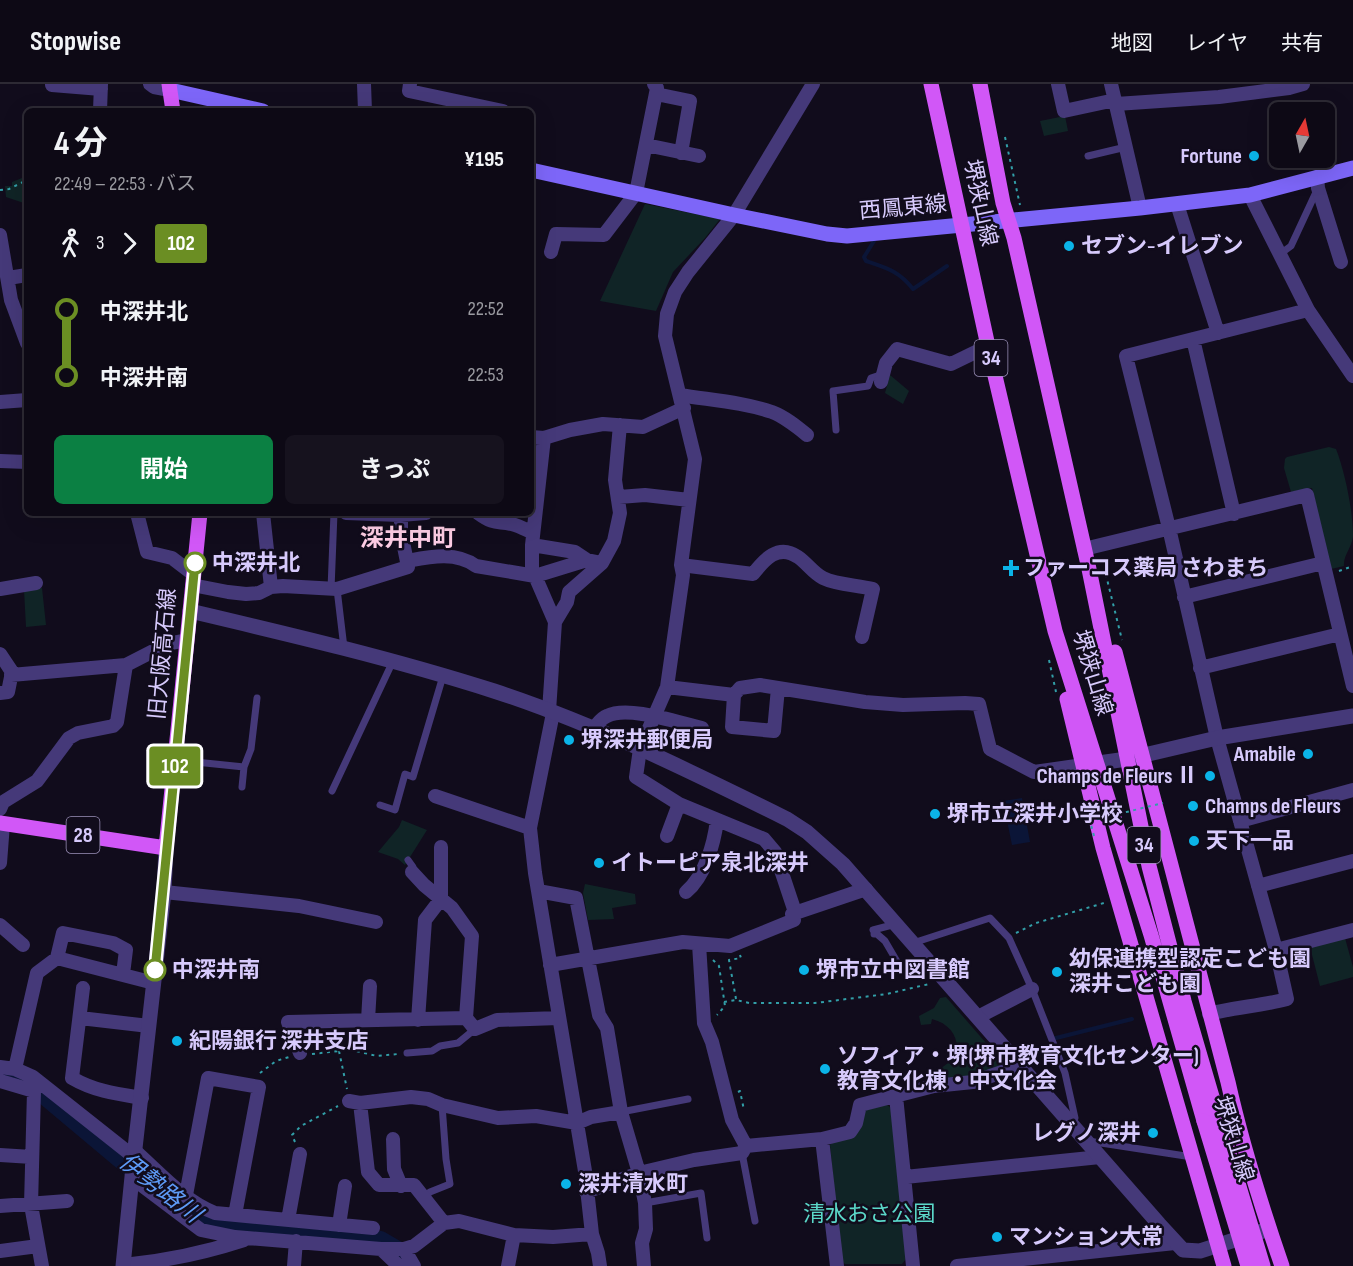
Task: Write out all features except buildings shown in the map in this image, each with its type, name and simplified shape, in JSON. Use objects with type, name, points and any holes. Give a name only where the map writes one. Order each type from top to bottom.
[{"type":"main road","name":"堺狭山線","points":[[931,84],[988,346],[1055,631],[1055,648],[1089,764],[1151,935],[1211,1119],[1263,1266]]},
{"type":"main road","name":"堺狭山線","points":[[980,84],[1089,568],[1149,866],[1248,1266]]},
{"type":"main road","points":[[172,108],[169,87],[251,108]]},
{"type":"main road","name":"西鳳東線","points":[[534,171],[734,215],[847,236],[1250,195],[1318,183],[1353,168]]},
{"type":"main road","name":"旧大阪高石線","points":[[166,848],[200,516]]},
{"type":"main road","points":[[1089,568],[1106,616],[1238,1125],[1282,1266]]},
{"type":"main road","points":[[1089,764],[1103,848],[1224,1266]]},
{"type":"main road","name":"28","points":[[1,819],[166,848]]},
{"type":"street","points":[[150,84],[154,87],[169,87]]},
{"type":"street","points":[[364,84],[366,108]]},
{"type":"street","points":[[410,84],[409,90],[490,108]]},
{"type":"street","points":[[795,912],[775,852],[764,838],[679,804],[636,777],[640,749],[668,687],[695,459],[665,336],[667,314],[675,292],[688,272],[734,215],[813,84]]},
{"type":"street","points":[[1058,84],[1064,111],[1115,102],[1218,90],[1289,88],[1303,84]]},
{"type":"street","points":[[1111,84],[1140,208]]},
{"type":"street","points":[[52,86],[101,86],[100,108]]},
{"type":"street","points":[[551,252],[556,234],[604,235],[636,194],[655,89],[690,101],[681,153]]},
{"type":"street","points":[[646,145],[699,156]]},
{"type":"street","points":[[1318,183],[1341,262]]},
{"type":"street","points":[[1250,195],[1308,310],[1353,376]]},
{"type":"street","points":[[1177,204],[1218,333]]},
{"type":"street","points":[[0,235],[11,300],[24,335]]},
{"type":"street","points":[[8,278],[24,275]]},
{"type":"street","points":[[1209,1014],[1235,1007],[1264,1006],[1287,999],[1276,951],[1217,738],[1169,528],[1126,356],[1308,310]]},
{"type":"street","points":[[1192,339],[1234,514]]},
{"type":"street","points":[[882,378],[886,363],[897,350],[951,364],[988,346]]},
{"type":"street","points":[[0,413],[5,402],[24,400]]},
{"type":"street","points":[[534,505],[538,437],[603,424],[643,427],[682,402],[758,408],[791,422],[807,435]]},
{"type":"street","points":[[555,622],[567,603],[569,592],[602,563],[614,540],[620,513],[615,480],[620,425]]},
{"type":"street","points":[[0,461],[24,462]]},
{"type":"street","points":[[619,497],[645,495],[689,500]]},
{"type":"street","points":[[1084,549],[1307,495],[1353,686]]},
{"type":"street","points":[[138,516],[147,552],[172,558],[193,580],[228,592],[246,594],[259,593],[272,587],[334,589],[408,567],[400,516]]},
{"type":"street","points":[[263,516],[272,587]]},
{"type":"street","points":[[482,516],[491,522],[514,525],[526,531],[532,539],[575,552],[587,560],[602,563]]},
{"type":"street","points":[[533,516],[532,569],[555,622],[551,712],[531,828],[538,891],[577,1124],[592,1234],[600,1266]]},
{"type":"street","points":[[681,565],[753,574],[766,557],[776,552],[796,555],[823,578],[873,589],[862,637]]},
{"type":"street","points":[[406,561],[438,556],[450,557],[468,560],[476,566],[535,576],[587,560]]},
{"type":"street","points":[[1184,597],[1323,563]]},
{"type":"street","points":[[0,589],[36,583]]},
{"type":"street","points":[[190,611],[393,661],[423,674],[443,676],[495,692],[551,712],[640,749],[787,819],[827,848],[866,889],[1183,1250],[1200,1251],[1269,1229]]},
{"type":"street","points":[[1200,668],[1340,634]]},
{"type":"street","points":[[11,675],[126,665],[167,644],[187,639]]},
{"type":"street","points":[[0,654],[12,672],[8,692],[0,693]]},
{"type":"street","points":[[0,863],[3,802],[37,781],[69,738],[78,733],[113,726],[117,722],[126,665]]},
{"type":"street","points":[[778,688],[774,731],[732,727],[734,694],[740,688],[760,685],[865,702],[903,705],[979,704],[990,750],[1034,772],[1127,759],[1217,738],[1353,717]]},
{"type":"street","points":[[668,687],[734,694]]},
{"type":"street","points":[[593,729],[604,716],[615,713],[654,717],[702,728]]},
{"type":"street","points":[[1240,821],[1353,790]]},
{"type":"street","points":[[435,796],[531,828]]},
{"type":"street","points":[[667,836],[679,804]]},
{"type":"street","points":[[686,892],[696,884],[715,838],[717,820]]},
{"type":"street","points":[[418,1020],[425,920],[441,899],[441,847]]},
{"type":"street","points":[[166,848],[164,892],[133,1164],[124,1266],[179,1258],[252,1238]]},
{"type":"street","points":[[1258,886],[1353,861]]},
{"type":"street","points":[[410,866],[452,908],[472,936],[471,1023]]},
{"type":"street","points":[[550,964],[683,942],[730,946],[794,920],[792,914],[795,912],[866,889]]},
{"type":"street","points":[[538,891],[576,898],[599,1015],[607,1028],[621,1112],[639,1173],[645,1203],[646,1229],[642,1243],[644,1266]]},
{"type":"street","points":[[164,892],[299,906],[376,922]]},
{"type":"street","points":[[0,925],[22,945]]},
{"type":"street","points":[[1276,951],[1353,930]]},
{"type":"street","points":[[15,1069],[37,973],[57,958],[63,933],[113,943],[126,950],[123,975]]},
{"type":"street","points":[[699,944],[704,1023],[712,1042],[732,1120],[744,1150]]},
{"type":"street","points":[[57,958],[154,983]]},
{"type":"street","points":[[369,1020],[370,986]]},
{"type":"street","points":[[83,988],[72,1078],[86,1086],[106,1092],[142,1098]]},
{"type":"street","points":[[978,1017],[1032,989]]},
{"type":"street","points":[[80,1018],[149,1026]]},
{"type":"street","points":[[300,1053],[288,1022],[418,1020],[471,1023],[559,1018]]},
{"type":"street","points":[[586,1192],[639,1173],[694,1160],[822,1139],[850,1132],[856,1123],[860,1105],[934,1086],[973,1082],[1020,1066]]},
{"type":"street","points":[[0,1067],[15,1069],[33,1077],[133,1164],[201,1230],[235,1237],[381,1249],[403,1249],[414,1246],[444,1223],[459,1221],[513,1235],[553,1237],[592,1234]]},
{"type":"street","points":[[186,1195],[208,1078],[259,1087],[235,1215]]},
{"type":"street","points":[[0,1081],[34,1091],[31,1205],[42,1266]]},
{"type":"street","points":[[896,1096],[913,1266]]},
{"type":"street","points":[[444,1223],[414,1185],[379,1185],[368,1172],[355,1102],[411,1097],[428,1099],[442,1105],[498,1118],[536,1116],[577,1124],[591,1118],[621,1112]]},
{"type":"street","points":[[393,1139],[394,1169],[401,1186]]},
{"type":"street","points":[[822,1139],[837,1266]]},
{"type":"street","points":[[288,1220],[300,1154]]},
{"type":"street","points":[[0,1155],[32,1157]]},
{"type":"street","points":[[905,1177],[1100,1157]]},
{"type":"street","points":[[133,1164],[215,1213],[373,1228]]},
{"type":"street","points":[[339,1225],[345,1186]]},
{"type":"street","points":[[0,1206],[67,1201]]},
{"type":"street","points":[[294,1266],[308,1222]]},
{"type":"street","points":[[508,1266],[513,1235]]},
{"type":"street","points":[[957,1266],[1175,1243]]},
{"type":"street","points":[[0,1251],[38,1246]]},
{"type":"street","points":[[381,1249],[399,1266]]},
{"type":"street","points":[[403,1249],[414,1266]]},
{"type":"lane","points":[[1088,156],[1126,147]]},
{"type":"lane","points":[[1280,254],[1291,246],[1318,183]]},
{"type":"lane","points":[[836,430],[833,391],[868,386],[871,378],[882,378]]},
{"type":"lane","points":[[334,516],[334,589],[344,648]]},
{"type":"lane","points":[[332,791],[393,661]]},
{"type":"lane","points":[[380,805],[395,810],[405,774],[414,777],[443,676]]},
{"type":"lane","points":[[242,787],[244,767],[251,749],[257,698]]},
{"type":"lane","points":[[176,760],[244,767]]},
{"type":"lane","points":[[913,943],[990,918],[1009,938],[1032,989],[1070,1089],[1075,1118],[1071,1123]]},
{"type":"lane","points":[[896,924],[873,932],[885,941],[902,970],[914,971],[932,965]]},
{"type":"lane","points":[[407,1053],[432,1050],[458,1043],[471,1023]]},
{"type":"lane","points":[[621,1112],[688,1099]]},
{"type":"lane","points":[[424,1197],[450,1184],[442,1105]]},
{"type":"lane","points":[[1086,1141],[1192,1157]]},
{"type":"lane","points":[[744,1150],[755,1221]]},
{"type":"lane","points":[[645,1203],[700,1193],[707,1238]]},
{"type":"path","points":[[1004,130],[1022,210]]},
{"type":"path","points":[[0,190],[9,189],[24,182]]},
{"type":"path","points":[[1094,836],[1090,821],[1163,803]]},
{"type":"path","points":[[1009,938],[1036,923],[1108,902]]},
{"type":"path","points":[[736,1000],[729,960],[741,958],[738,943]]},
{"type":"path","points":[[699,944],[718,966],[725,1006],[717,1016]]},
{"type":"path","points":[[724,1002],[736,1000],[749,1003],[815,1003],[887,994],[935,982]]},
{"type":"path","points":[[300,1154],[292,1135],[301,1126],[355,1102],[339,1051]]},
{"type":"path","points":[[300,1053],[356,1051],[377,1056],[407,1053]]},
{"type":"path","points":[[262,1079],[259,1074],[276,1061]]},
{"type":"path","points":[[738,1092],[740,1091],[745,1113]]},
{"type":"green space","points":[[1065,116],[1068,131],[1044,136],[1040,121]]},
{"type":"green space","points":[[24,177],[24,203],[6,197],[5,186],[12,186],[12,182]]},
{"type":"green space","points":[[645,204],[720,219],[673,272],[656,311],[600,301]]},
{"type":"green space","points":[[890,375],[909,391],[903,404],[885,393]]},
{"type":"green space","points":[[1329,447],[1336,449],[1350,504],[1353,526],[1353,536],[1344,566],[1331,569],[1312,488],[1291,492],[1284,468],[1287,457]]},
{"type":"green space","points":[[42,588],[46,625],[26,627],[24,590]]},
{"type":"green space","points":[[402,820],[427,830],[405,865],[398,859],[378,852]]},
{"type":"green space","points":[[585,884],[635,894],[636,904],[612,908],[614,919],[588,920],[583,893]]},
{"type":"green space","points":[[1345,938],[1353,967],[1353,977],[1320,986],[1310,947]]},
{"type":"green space","points":[[946,997],[1000,1059],[1000,1067],[968,1078],[928,1080],[927,1073],[936,1072],[948,1063],[952,1065],[957,1043],[946,1026],[932,1019],[931,1024],[921,1025],[919,1016],[934,1008],[940,998]]},
{"type":"green space","name":"清水おさ公園","points":[[886,1104],[891,1108],[906,1259],[902,1264],[845,1264],[841,1260],[830,1145],[864,1111]]},
{"type":"water","points":[[1022,798],[1030,842],[1012,845],[1003,801]]},
{"type":"waterway","points":[[874,241],[864,257],[866,261],[898,274],[913,289],[947,266]]},
{"type":"waterway","points":[[1056,1038],[1132,1019]]},
{"type":"waterway","name":"伊勢路川","points":[[0,1073],[22,1079],[36,1086],[191,1216],[209,1225],[380,1242],[397,1252],[407,1266]]},
{"type":"bus line","name":"102","points":[[155,970],[195,563]]},
{"type":"place","name":"Fortune","points":[[1254,156]]},
{"type":"place","name":"セブン-イレブン","points":[[1069,246]]},
{"type":"place","name":"中深井北","points":[[195,563]]},
{"type":"place","name":"ファーコス薬局 さわまち","points":[[1011,568]]},
{"type":"place","name":"堺深井郵便局","points":[[569,740]]},
{"type":"place","name":"Amabile","points":[[1308,754]]},
{"type":"place","name":"Champs de Fleurs Ⅱ","points":[[1210,776]]},
{"type":"place","name":"Champs de Fleurs","points":[[1193,806]]},
{"type":"place","name":"堺市立深井小学校","points":[[935,814]]},
{"type":"place","name":"天下一品","points":[[1194,841]]},
{"type":"place","name":"イトーピア泉北深井","points":[[599,863]]},
{"type":"place","name":"中深井南","points":[[155,970]]},
{"type":"place","name":"堺市立中図書館","points":[[804,970]]},
{"type":"place","name":"幼保連携型認定こども園 深井こども園","points":[[1057,972]]},
{"type":"place","name":"紀陽銀行 深井支店","points":[[177,1041]]},
{"type":"place","name":"ソフィア・堺(堺市教育文化センター) 教育文化棟・中文化会","points":[[825,1069]]},
{"type":"place","name":"レグノ深井","points":[[1153,1133]]},
{"type":"place","name":"深井清水町","points":[[566,1184]]},
{"type":"place","name":"マンション大常","points":[[997,1237]]},
{"type":"district","name":"深井中町","points":[[408,538]]}]
